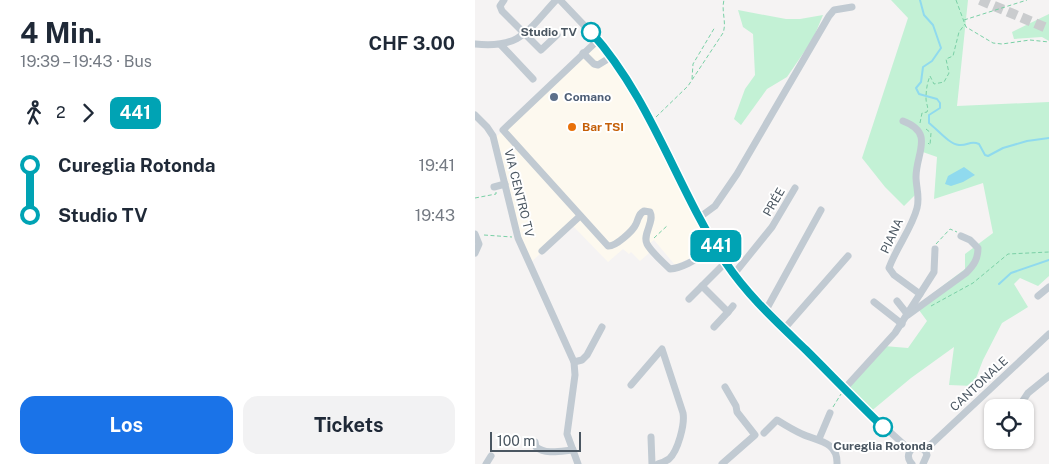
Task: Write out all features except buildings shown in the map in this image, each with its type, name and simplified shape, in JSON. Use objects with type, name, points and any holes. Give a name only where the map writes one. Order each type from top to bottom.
[{"type":"street","points":[[504,0],[500,6],[502,11],[541,50],[557,35]]},
{"type":"street","points":[[475,44],[501,45],[518,39],[558,0],[598,40],[630,84],[708,234],[734,274],[784,329],[884,428],[910,450]]},
{"type":"street","points":[[700,217],[715,206],[737,174],[833,10],[852,8]]},
{"type":"street","points":[[598,40],[503,130],[606,245],[614,246],[635,226],[640,212],[649,211],[652,216],[646,238],[649,246],[671,269],[699,257],[703,252],[702,240],[708,234]]},
{"type":"street","points":[[501,45],[533,79]]},
{"type":"street","points":[[583,53],[596,65],[601,65],[611,57]]},
{"type":"street","name":"VIA CENTRO TV","points":[[475,115],[493,136],[517,236],[574,362]]},
{"type":"street","name":"PIANA","points":[[903,121],[910,123],[921,134],[922,141],[915,176],[918,195],[917,209],[889,270],[893,275],[920,294]]},
{"type":"street","points":[[494,187],[505,184]]},
{"type":"street","name":"PRÉE","points":[[734,274],[772,227],[795,188]]},
{"type":"street","points":[[766,310],[821,210]]},
{"type":"street","points":[[542,251],[580,216]]},
{"type":"street","points":[[475,253],[479,244],[476,236]]},
{"type":"street","points":[[908,315],[967,273],[972,267],[978,256],[978,248],[961,236]]},
{"type":"street","points":[[844,389],[884,346],[908,315],[934,272],[935,249]]},
{"type":"street","points":[[784,329],[848,256]]},
{"type":"street","points":[[689,299],[726,262]]},
{"type":"street","points":[[703,286],[731,309],[714,327]]},
{"type":"street","points":[[1039,296],[1049,287]]},
{"type":"street","points":[[897,301],[908,315]]},
{"type":"street","points":[[874,302],[901,324]]},
{"type":"street","points":[[579,464],[567,434],[575,375],[574,362],[582,360],[587,355],[602,327]]},
{"type":"street","name":"CANTONALE","points":[[925,450],[1049,334]]},
{"type":"street","points":[[631,385],[662,349],[683,412],[683,421],[673,454],[669,459],[659,464]]},
{"type":"street","points":[[1024,399],[1049,376]]},
{"type":"street","points":[[722,464],[755,435],[737,412],[736,406],[725,387]]},
{"type":"street","points":[[819,439],[830,413]]},
{"type":"street","points":[[764,433],[777,420],[803,435],[819,439],[831,447],[837,457],[837,464]]},
{"type":"street","points":[[651,437],[652,464]]},
{"type":"street","points":[[535,442],[536,447],[540,450],[553,452],[573,450]]},
{"type":"street","points":[[910,450],[919,447],[925,450],[927,458],[923,464]]},
{"type":"street","points":[[910,450],[908,458],[912,464]]},
{"type":"street","points":[[486,464],[491,456]]},
{"type":"path","points":[[650,121],[663,112],[693,80],[724,31],[724,0]]},
{"type":"path","points":[[956,0],[963,20],[970,30],[997,44],[1023,40],[1049,42]]},
{"type":"path","points":[[963,20],[1027,0]]},
{"type":"path","points":[[920,121],[922,113],[927,112],[928,108],[926,100],[927,82],[930,76],[934,84],[944,82],[949,73],[946,60],[953,56],[959,32],[965,24]]},
{"type":"path","points":[[693,80],[693,64],[715,27]]},
{"type":"path","points":[[927,143],[930,144],[931,134]]},
{"type":"path","points":[[475,198],[496,194],[494,187]]},
{"type":"path","points":[[649,246],[653,242],[651,240],[668,225]]},
{"type":"path","points":[[935,249],[936,242],[950,229],[957,231],[961,236]]},
{"type":"path","points":[[476,236],[485,234],[507,238],[517,236]]},
{"type":"path","points":[[929,307],[936,305],[973,283],[1008,254],[1049,252]]},
{"type":"path","points":[[830,413],[837,400]]},
{"type":"shaded area","points":[[598,43],[635,99],[681,191],[708,234],[697,255],[675,265],[654,240],[650,243],[649,253],[640,261],[631,252],[629,254],[623,249],[608,262],[572,225],[530,263],[520,239],[495,137],[505,130]]},
{"type":"green space","points":[[891,0],[968,0],[957,106],[1049,102],[1049,276],[1038,286],[1020,278],[1014,284],[1028,307],[1002,323],[983,360],[973,386],[949,385],[954,347],[911,378],[869,413],[844,389],[884,346],[908,348],[927,321],[916,306],[965,269],[965,254],[993,233],[983,183],[934,199],[937,157],[920,151],[916,194],[904,206],[885,187],[862,158],[908,18]]},
{"type":"green space","points":[[738,10],[786,19],[800,19],[823,15],[813,39],[787,77],[767,89],[741,125],[734,119],[745,89],[755,75],[753,34],[743,27]]},
{"type":"green space","points":[[1049,14],[1049,41],[1042,37],[1014,39],[1012,32]]},
{"type":"water","points":[[964,167],[975,175],[951,186],[945,184],[948,176]]},
{"type":"waterway","points":[[920,0],[924,15],[933,25],[941,48],[932,61],[923,67],[921,82],[916,88],[919,94],[937,99],[940,103],[940,108],[929,115],[929,123],[955,144],[979,144],[985,155],[988,156],[1003,148],[1027,141],[1049,138]]},
{"type":"waterway","points":[[999,284],[1011,273],[1049,260]]},
{"type":"tunnel","points":[[980,0],[1049,29]]},
{"type":"bus line","name":"441","points":[[591,32],[617,64],[636,95],[708,234],[734,274],[784,329],[883,427]]},
{"type":"place","name":"Studio TV","points":[[591,32]]},
{"type":"place","name":"Comano","points":[[554,97]]},
{"type":"place","name":"Bar TSI","points":[[572,127]]},
{"type":"place","name":"Cureglia Rotonda","points":[[883,427]]}]
